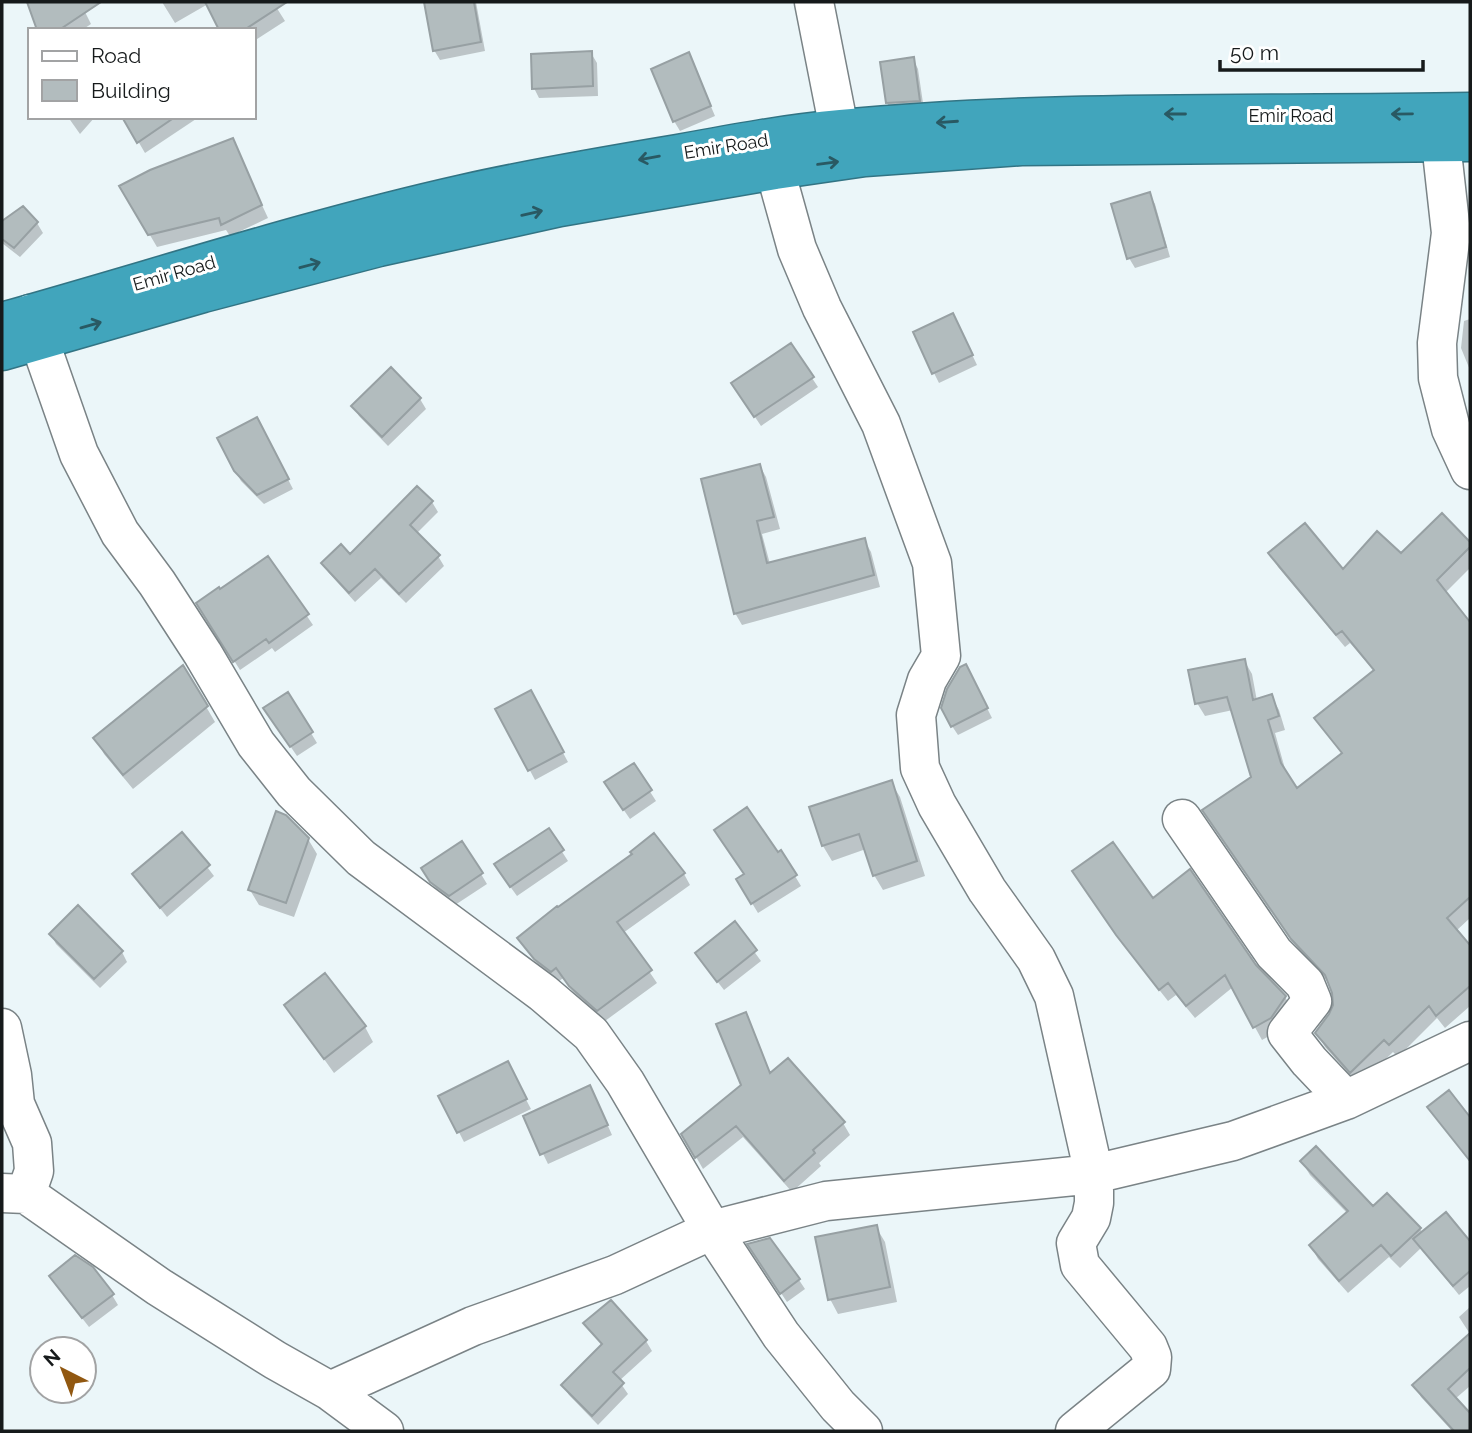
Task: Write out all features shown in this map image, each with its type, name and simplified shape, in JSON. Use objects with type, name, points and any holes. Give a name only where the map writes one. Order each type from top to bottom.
[{"type":"highway","name":"Emir Road","points":[[2,351],[23,326],[295,237],[464,194],[624,163],[839,129],[1068,116],[1470,113]]},
{"type":"highway","name":"Emir Road","points":[[23,326],[203,293],[379,247],[560,207],[865,157],[1021,146],[1456,143]]},
{"type":"street","points":[[814,2],[839,129]]},
{"type":"street","points":[[1456,143],[1451,233],[1437,343],[1438,377],[1451,429],[1470,470]]},
{"type":"street","points":[[775,170],[797,249],[822,308],[881,424],[932,563],[941,656],[927,680],[916,715],[920,768],[937,805],[987,890],[1036,959],[1054,996],[1094,1174],[1091,1218],[1076,1243],[1080,1265],[1148,1347],[1152,1357],[1151,1369],[1074,1431]]},
{"type":"street","points":[[23,326],[79,454],[120,533],[190,634],[256,744],[294,792],[361,858],[543,993],[591,1034],[625,1082],[712,1230],[781,1335],[838,1406],[863,1431]]},
{"type":"street","points":[[1182,819],[1273,953],[1305,984],[1312,1001],[1287,1032],[1309,1061],[1346,1100]]},
{"type":"street","points":[[2,1028],[15,1104],[32,1143],[33,1171],[14,1193],[275,1360],[330,1391],[384,1431]]},
{"type":"street","points":[[330,1391],[473,1326],[615,1275],[712,1230],[826,1201],[1094,1174],[1233,1141],[1346,1100],[1470,1041]]},
{"type":"building","points":[[27,2],[101,2],[62,28],[36,28]]},
{"type":"building","points":[[205,2],[287,2],[247,28],[218,28]]},
{"type":"building","points":[[424,2],[474,2],[481,42],[433,51]]},
{"type":"building","points":[[592,51],[593,86],[532,89],[531,54]]},
{"type":"building","points":[[689,52],[711,106],[673,122],[651,69]]},
{"type":"building","points":[[914,57],[920,101],[886,103],[880,62]]},
{"type":"building","points":[[123,119],[172,119],[137,143]]},
{"type":"building","points":[[233,138],[262,205],[221,225],[219,218],[148,235],[119,186],[150,170]]},
{"type":"building","points":[[1150,192],[1166,247],[1127,259],[1111,204]]},
{"type":"building","points":[[23,206],[38,222],[14,248],[2,239],[2,221]]},
{"type":"building","points":[[953,313],[973,355],[932,374],[913,332]]},
{"type":"building","points":[[791,343],[814,377],[754,417],[731,383]]},
{"type":"building","points":[[391,367],[421,398],[382,437],[351,406]]},
{"type":"building","points":[[257,417],[289,479],[257,495],[234,471],[217,438]]},
{"type":"building","points":[[760,464],[774,517],[757,521],[767,563],[865,538],[874,575],[734,614],[701,479]]},
{"type":"building","points":[[417,486],[433,501],[410,525],[440,555],[399,594],[375,569],[349,593],[321,563],[341,544],[350,554]]},
{"type":"building","points":[[1442,513],[1470,542],[1470,547],[1437,580],[1470,622],[1470,897],[1447,918],[1470,945],[1470,986],[1436,1016],[1429,1006],[1389,1045],[1384,1040],[1350,1073],[1315,1033],[1333,1005],[1332,993],[1325,975],[1291,939],[1202,810],[1251,777],[1227,697],[1195,704],[1188,670],[1245,659],[1253,700],[1272,694],[1279,716],[1268,720],[1281,763],[1297,788],[1342,753],[1314,718],[1374,670],[1342,631],[1336,635],[1268,553],[1305,523],[1343,569],[1377,531],[1401,553]]},
{"type":"building","points":[[268,556],[309,614],[269,643],[266,639],[233,662],[196,603]]},
{"type":"building","points":[[966,664],[988,708],[951,727],[941,708],[947,689],[960,667]]},
{"type":"building","points":[[183,665],[208,706],[123,775],[93,738]]},
{"type":"building","points":[[531,690],[564,752],[528,771],[495,709]]},
{"type":"building","points":[[288,692],[313,732],[290,747],[263,708]]},
{"type":"building","points":[[634,763],[652,790],[623,810],[604,782]]},
{"type":"building","points":[[892,780],[917,861],[873,876],[859,834],[822,846],[809,807]]},
{"type":"building","points":[[747,807],[797,875],[751,904],[736,879],[744,874],[714,830]]},
{"type":"building","points":[[276,811],[286,815],[309,838],[286,903],[248,890]]},
{"type":"building","points":[[549,828],[564,850],[510,887],[494,864]]},
{"type":"building","points":[[182,832],[210,865],[160,908],[132,874]]},
{"type":"building","points":[[654,833],[685,873],[617,922],[652,970],[597,1011],[569,986],[556,968],[551,972],[534,959],[517,938],[557,906],[632,854],[630,852]]},
{"type":"building","points":[[462,841],[483,873],[449,896],[430,882],[421,868]]},
{"type":"building","points":[[1113,842],[1153,898],[1190,869],[1256,965],[1286,996],[1271,1018],[1253,1028],[1225,975],[1186,1006],[1168,983],[1159,990],[1116,935],[1072,871]]},
{"type":"building","points":[[78,905],[123,951],[94,979],[49,934]]},
{"type":"building","points":[[735,921],[757,950],[717,982],[695,953]]},
{"type":"building","points":[[325,973],[366,1026],[324,1059],[284,1005]]},
{"type":"building","points":[[746,1012],[770,1073],[788,1058],[845,1122],[813,1150],[815,1153],[784,1181],[736,1126],[695,1158],[681,1134],[741,1085],[716,1024]]},
{"type":"building","points":[[508,1061],[527,1099],[457,1133],[438,1096]]},
{"type":"building","points":[[590,1085],[608,1125],[540,1155],[523,1116]]},
{"type":"building","points":[[1449,1090],[1470,1117],[1470,1161],[1427,1107]]},
{"type":"building","points":[[1316,1146],[1373,1206],[1387,1193],[1421,1228],[1391,1256],[1381,1245],[1339,1281],[1309,1245],[1348,1211],[1300,1161]]},
{"type":"building","points":[[1446,1212],[1470,1241],[1470,1271],[1453,1286],[1413,1239]]},
{"type":"building","points":[[877,1225],[890,1287],[828,1300],[815,1237]]},
{"type":"building","points":[[770,1238],[800,1279],[780,1294],[747,1244]]},
{"type":"building","points":[[75,1255],[93,1267],[114,1294],[82,1318],[49,1276]]},
{"type":"building","points":[[611,1300],[647,1340],[613,1372],[624,1383],[592,1416],[561,1385],[602,1344],[583,1323]]},
{"type":"building","points":[[1470,1333],[1470,1368],[1448,1389],[1470,1413],[1470,1431],[1454,1431],[1412,1385]]}]
